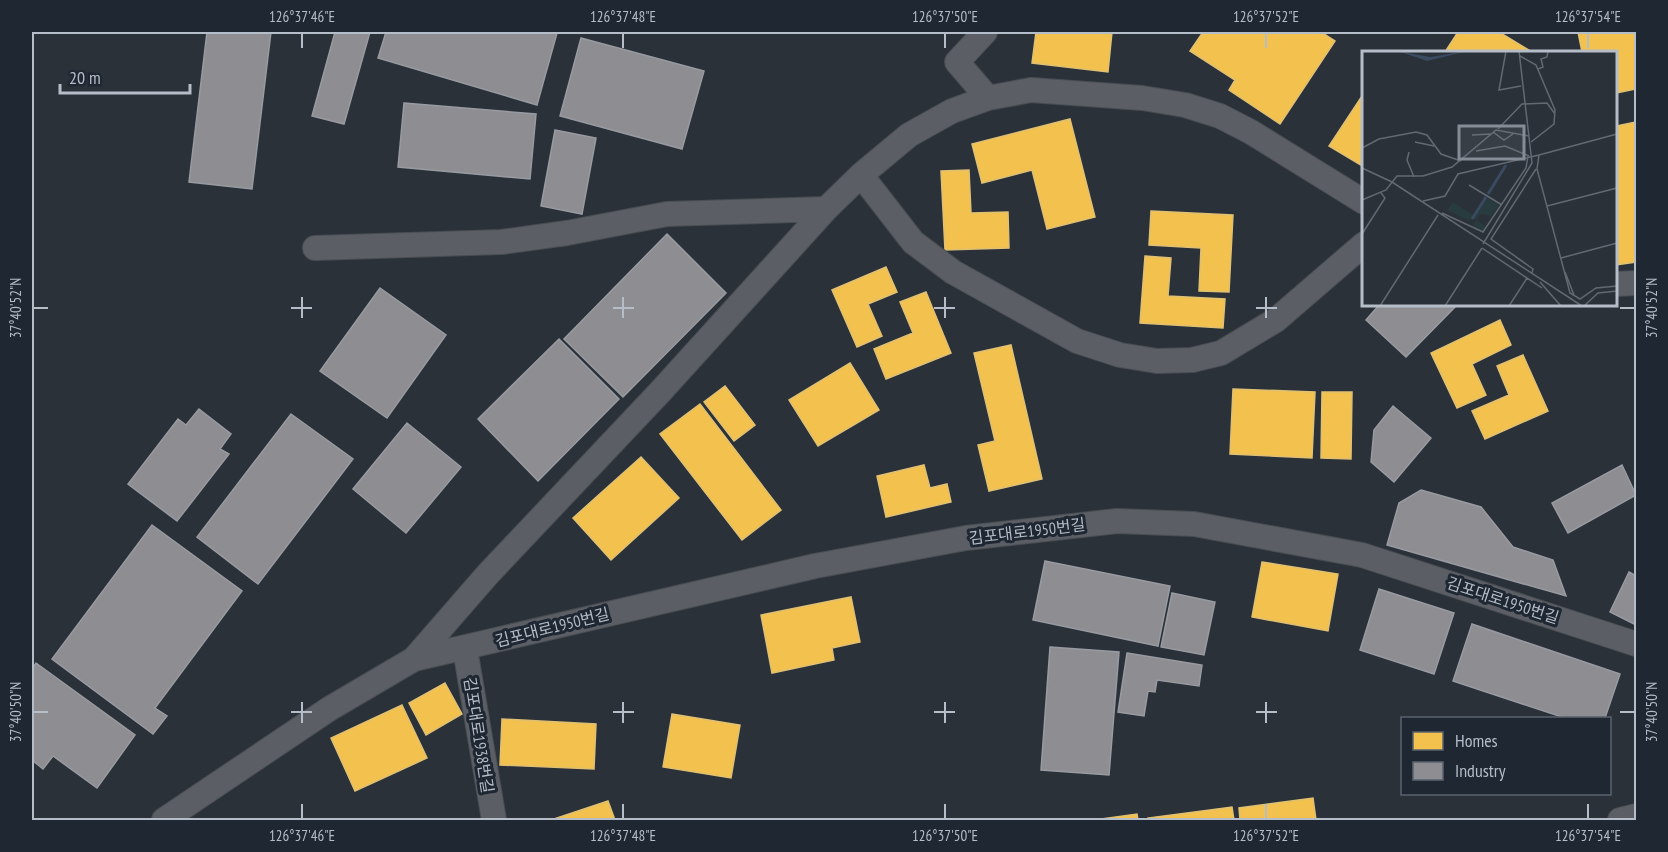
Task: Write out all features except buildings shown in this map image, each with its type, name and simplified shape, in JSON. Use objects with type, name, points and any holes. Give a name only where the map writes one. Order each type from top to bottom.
[{"type":"lane","points":[[985,32],[957,62],[988,98]]},
{"type":"lane","name":"김포대로1950번길","points":[[164,820],[329,709],[414,659],[488,574],[660,392],[826,209],[861,175],[909,135],[951,111],[988,98],[1031,90],[1066,90],[1185,105],[1220,116],[1251,132],[1362,201]]},
{"type":"lane","points":[[861,175],[913,242],[953,272],[1077,341],[1120,355],[1157,361],[1192,360],[1221,353],[1276,320],[1362,246]]},
{"type":"lane","points":[[315,248],[501,242],[567,233],[667,214],[826,209]]},
{"type":"lane","points":[[1617,284],[1636,283]]},
{"type":"lane","name":"김포대로1950번길","points":[[414,659],[825,564],[966,538],[1117,521],[1183,523],[1362,555],[1636,644]]},
{"type":"lane","name":"김포대로1938번길","points":[[465,649],[494,820]]},
{"type":"lane","points":[[1620,820],[1636,816]]}]
